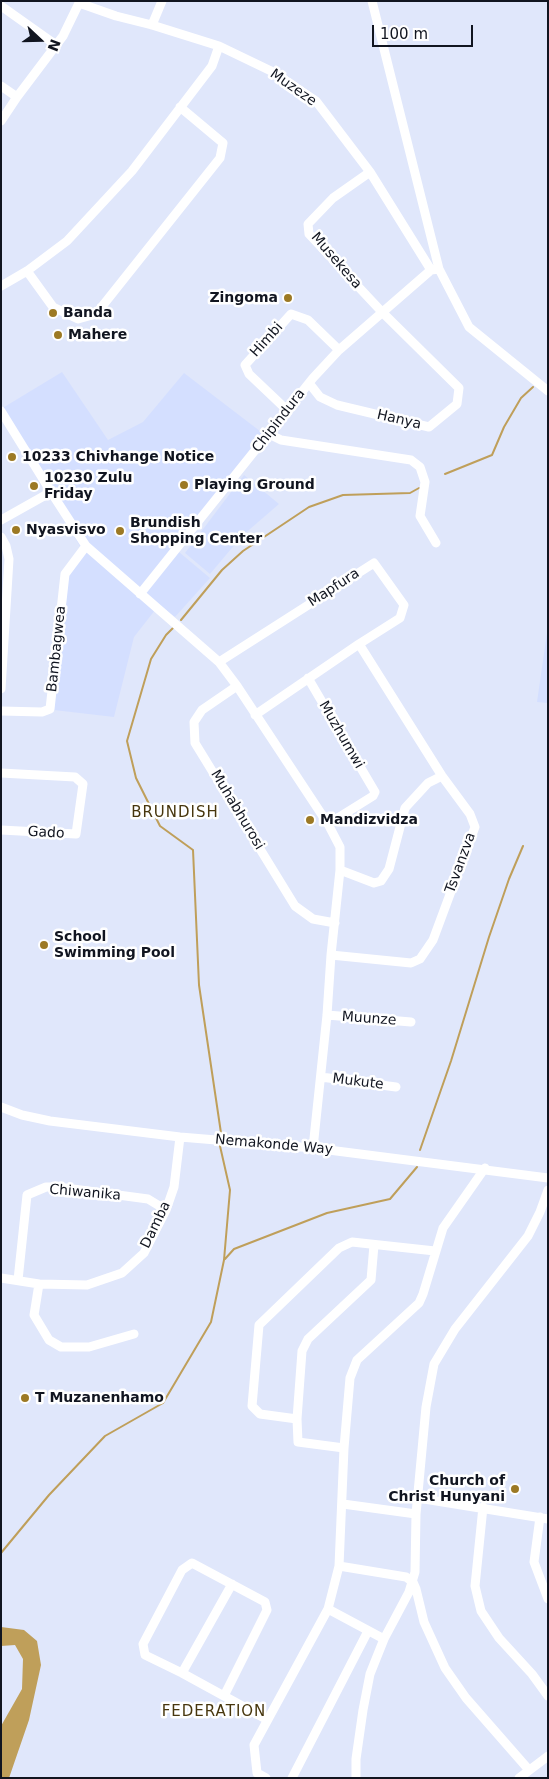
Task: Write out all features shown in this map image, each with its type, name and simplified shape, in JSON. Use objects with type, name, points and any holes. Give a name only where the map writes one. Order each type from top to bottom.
[{"type":"street","points":[[152,25],[162,1]]},
{"type":"street","points":[[372,1],[435,270],[469,327],[548,390]]},
{"type":"street","points":[[1,121],[63,36],[79,2]]},
{"type":"street","name":"Muzeze","points":[[79,2],[116,16],[219,46],[271,71],[316,101],[370,172],[435,270]]},
{"type":"street","points":[[1,6],[56,45]]},
{"type":"street","points":[[1,286],[27,271],[67,242],[136,167],[212,66],[219,46]]},
{"type":"street","points":[[1,86],[17,97]]},
{"type":"street","points":[[27,271],[53,307],[78,319],[96,314],[220,158],[223,143],[180,107]]},
{"type":"street","name":"Musekesa","points":[[370,172],[333,198],[308,224],[309,234],[382,312]]},
{"type":"street","name":"Chipindura","points":[[140,594],[309,383],[339,350],[382,312],[435,270]]},
{"type":"street","name":"Hanya","points":[[309,383],[320,397],[337,405],[429,427],[457,404],[458,388],[382,312]]},
{"type":"street","name":"Himbi","points":[[288,411],[249,374],[245,365],[291,314],[308,320],[339,350]]},
{"type":"street","points":[[1,411],[50,492],[86,546],[219,662],[237,686],[328,824],[340,847],[340,870],[327,1015],[313,1148]]},
{"type":"street","points":[[270,434],[281,440],[412,460],[420,467],[424,482],[420,516],[436,543]]},
{"type":"street","points":[[1,520],[50,492]]},
{"type":"street","points":[[1,538],[6,546],[9,558],[1,690]]},
{"type":"street","name":"Bambagwea","points":[[1,712],[42,712],[50,709],[65,574],[86,546]]},
{"type":"street","name":"Mapfura","points":[[219,662],[374,562],[404,605],[400,618],[255,714]]},
{"type":"street","name":"Tsvanzva","points":[[331,955],[411,963],[420,959],[433,940],[474,828],[470,814],[442,776],[359,644]]},
{"type":"street","name":"Muzhumwi","points":[[308,678],[375,792],[373,796],[328,824]]},
{"type":"street","name":"Muhabhurosi","points":[[237,686],[202,710],[194,722],[195,743],[295,906],[313,919],[335,923]]},
{"type":"street","name":"Gado","points":[[1,773],[75,777],[83,784],[76,834],[1,830]]},
{"type":"street","points":[[340,870],[374,883],[381,881],[389,869],[405,808],[428,783],[442,776]]},
{"type":"street","name":"Muunze","points":[[327,1015],[410,1022]]},
{"type":"street","name":"Mukute","points":[[320,1077],[396,1087]]},
{"type":"street","name":"Nemakonde Way","points":[[1,1107],[22,1115],[50,1121],[180,1137],[313,1148],[485,1168],[548,1178]]},
{"type":"street","name":"Damba","points":[[1,1278],[39,1284],[87,1285],[122,1273],[144,1253],[166,1210],[174,1188],[180,1137]]},
{"type":"street","points":[[266,1778],[257,1773],[254,1745],[266,1719],[328,1608],[339,1566],[344,1448],[350,1378],[357,1360],[418,1303],[423,1294],[443,1228],[479,1180],[485,1168]]},
{"type":"street","name":"Chiwanika","points":[[18,1280],[27,1195],[46,1187],[58,1187],[148,1199],[166,1210]]},
{"type":"street","points":[[356,1778],[357,1749],[370,1674],[384,1640],[413,1582],[415,1572],[416,1514],[426,1407],[434,1364],[455,1329],[528,1236],[548,1190]]},
{"type":"street","points":[[297,1419],[260,1414],[252,1406],[258,1324],[340,1248],[352,1242],[436,1251]]},
{"type":"street","points":[[344,1448],[298,1442],[297,1419],[302,1351],[308,1339],[371,1280],[374,1245]]},
{"type":"street","points":[[39,1284],[34,1315],[49,1340],[61,1347],[89,1346],[134,1334]]},
{"type":"street","points":[[418,1498],[544,1518],[534,1562],[548,1599]]},
{"type":"street","points":[[342,1504],[416,1514]]},
{"type":"street","points":[[482,1507],[475,1586],[481,1611],[499,1638],[532,1674],[548,1696]]},
{"type":"street","points":[[224,1696],[267,1610],[266,1602],[192,1563],[182,1570],[143,1644],[145,1655],[266,1719]]},
{"type":"street","points":[[339,1566],[406,1577],[413,1582],[424,1622],[445,1668],[466,1698],[528,1770]]},
{"type":"street","points":[[182,1673],[232,1584]]},
{"type":"street","points":[[328,1608],[384,1640]]},
{"type":"street","points":[[292,1778],[368,1631]]},
{"type":"street","points":[[518,1778],[548,1756]]},
{"type":"shaded area","points":[[62,372],[108,440],[143,422],[184,373],[269,438],[179,552],[210,578],[175,617],[159,605],[134,637],[114,717],[54,710],[66,581],[84,553],[1,415],[1,409]]},
{"type":"shaded area","points":[[244,475],[279,504],[242,536],[210,574],[185,553]]},
{"type":"shaded area","points":[[548,626],[548,703],[537,702]]},
{"type":"shaded area","points":[[1,1627],[24,1630],[37,1641],[41,1665],[29,1720],[9,1778],[1,1778],[1,1726],[22,1689],[23,1659],[15,1645],[1,1646]]},
{"type":"waterway","points":[[445,474],[492,455],[504,427],[521,398],[533,387]]},
{"type":"waterway","points":[[181,620],[222,570],[243,551],[309,507],[343,495],[410,493],[419,488]]},
{"type":"waterway","points":[[173,628],[166,635],[151,659],[127,741],[136,778],[160,826],[193,850],[199,985],[221,1133]]},
{"type":"waterway","points":[[420,1150],[451,1061],[489,937],[509,879],[523,846]]},
{"type":"waterway","points":[[1,1553],[49,1495],[105,1436],[163,1403],[211,1322],[224,1260],[230,1190],[220,1146]]},
{"type":"waterway","points":[[225,1259],[234,1249],[327,1213],[390,1199],[417,1167]]},
{"type":"place","name":"Zingoma","points":[[288,298]]},
{"type":"place","name":"Banda","points":[[53,313]]},
{"type":"place","name":"Mahere","points":[[58,335]]},
{"type":"place","name":"10233 Chivhange Notice","points":[[12,457]]},
{"type":"place","name":"Playing Ground","points":[[184,485]]},
{"type":"place","name":"10230 Zulu Friday","points":[[34,486]]},
{"type":"place","name":"Nyasvisvo","points":[[16,530]]},
{"type":"place","name":"Brundish Shopping Center","points":[[120,531]]},
{"type":"place","name":"Mandizvidza","points":[[310,820]]},
{"type":"place","name":"School Swimming Pool","points":[[44,945]]},
{"type":"place","name":"T Muzanenhamo","points":[[25,1398]]},
{"type":"place","name":"Church of Christ Hunyani","points":[[515,1489]]},
{"type":"district","name":"BRUNDISH","points":[[175,813]]},
{"type":"district","name":"FEDERATION","points":[[214,1712]]}]
